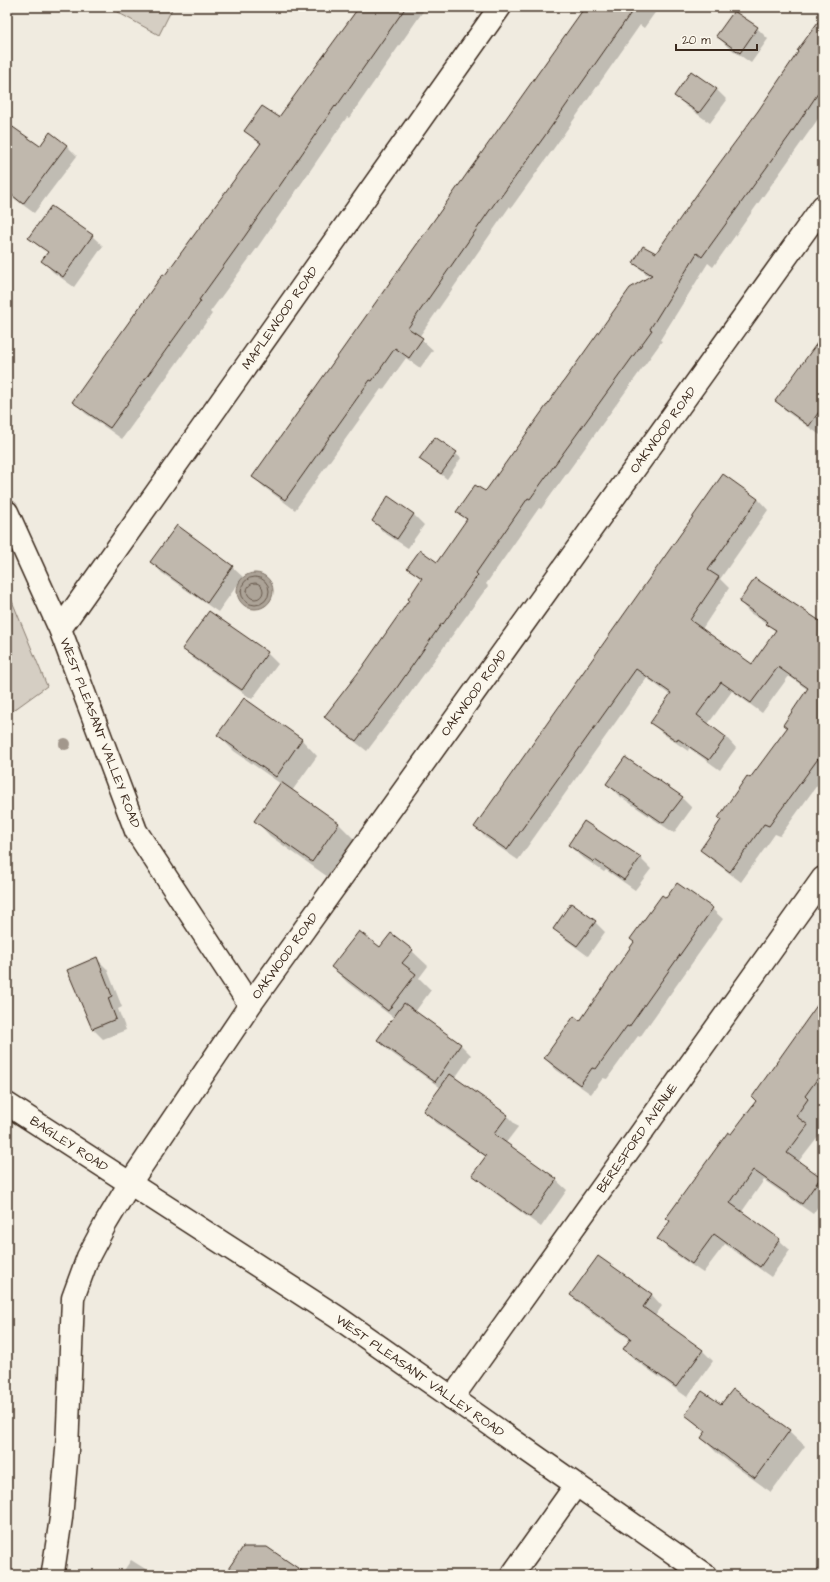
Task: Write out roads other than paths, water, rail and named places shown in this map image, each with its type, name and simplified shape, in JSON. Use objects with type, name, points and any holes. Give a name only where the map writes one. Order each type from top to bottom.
[{"type":"street","name":"MAPLEWOOD ROAD","points":[[60,628],[500,7]]},
{"type":"street","name":"OAKWOOD ROAD","points":[[52,1575],[61,1518],[66,1456],[73,1298],[88,1257],[130,1183],[250,1005],[823,206]]},
{"type":"street","name":"WEST PLEASANT VALLEY ROAD","points":[[7,512],[60,628],[136,831],[250,1005]]},
{"type":"street","name":"BERESFORD AVENUE","points":[[452,1398],[823,878]]},
{"type":"street","name":"BAGLEY ROAD","points":[[7,1104],[130,1183]]},
{"type":"street","name":"WEST PLEASANT VALLEY ROAD","points":[[130,1183],[239,1255],[337,1317],[704,1575]]},
{"type":"street","points":[[512,1575],[576,1485]]},
{"type":"water","points":[[255,573],[265,576],[270,581],[273,591],[270,601],[265,606],[255,609],[245,606],[240,601],[237,591],[240,581],[245,576]]}]
